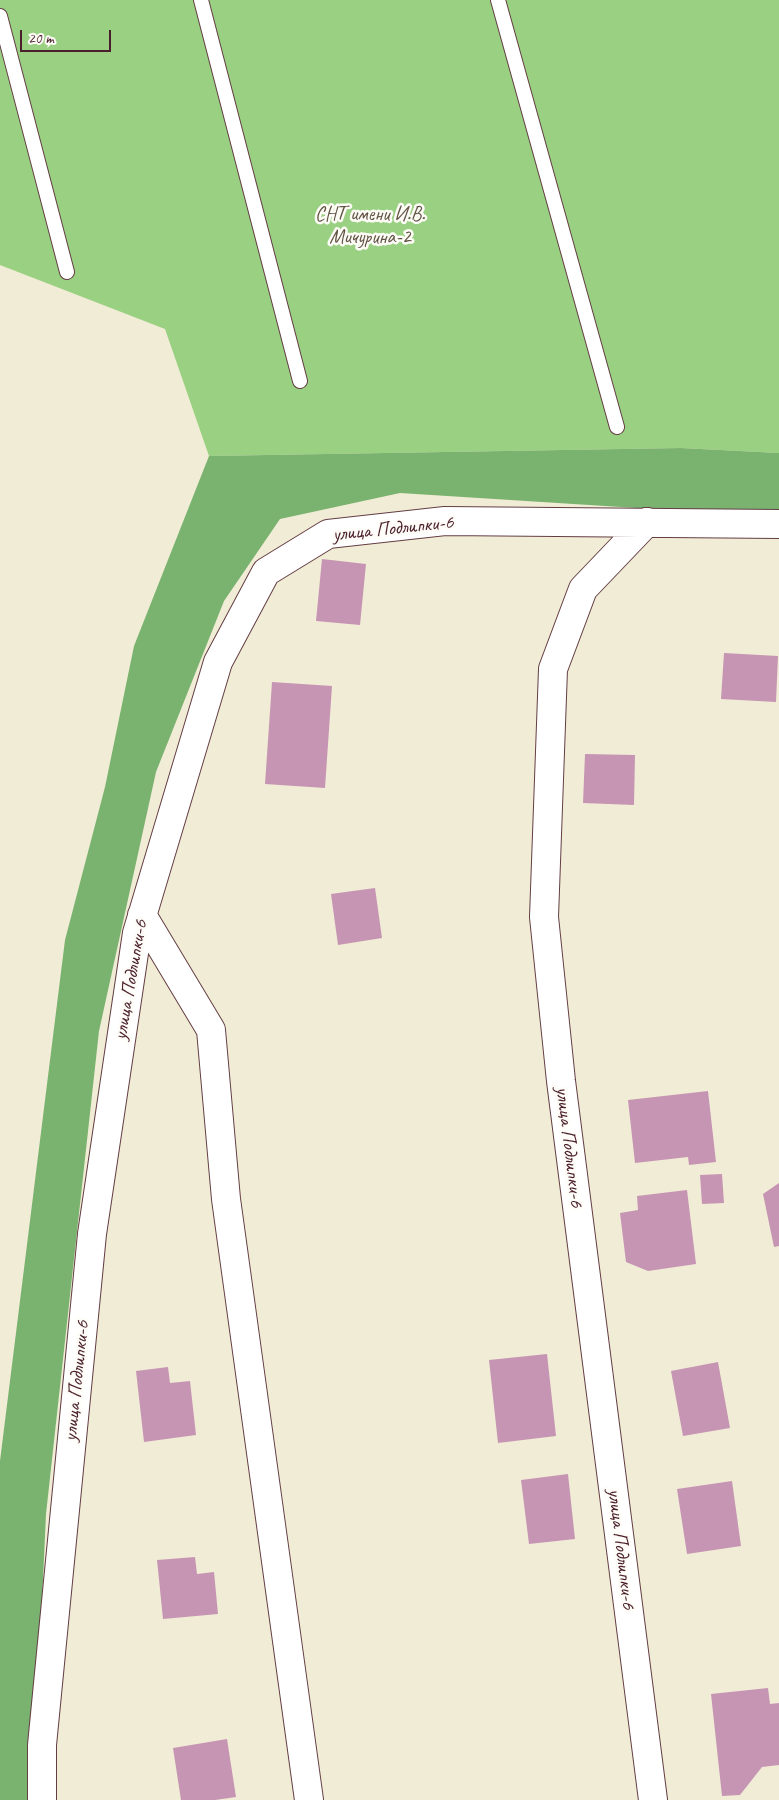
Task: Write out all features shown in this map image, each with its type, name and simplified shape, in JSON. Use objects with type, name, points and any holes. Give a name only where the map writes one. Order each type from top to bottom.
[{"type":"street","name":"улица Подлипки-6","points":[[42,1800],[42,1745],[92,1234],[137,933],[218,662],[266,572],[328,534],[445,522],[779,524]]},
{"type":"street","name":"улица Подлипки-6","points":[[647,522],[582,589],[553,669],[544,917],[561,1081],[653,1800]]},
{"type":"street","points":[[142,915],[211,1030],[226,1199],[309,1800]]},
{"type":"lane","points":[[201,0],[300,381]]},
{"type":"lane","points":[[498,0],[617,427]]},
{"type":"lane","points":[[0,16],[67,272]]},
{"type":"green space","name":"СНТ имени И.В. Мичурина-2","points":[[0,0],[779,0],[779,453],[681,448],[209,456],[165,329],[0,265]]},
{"type":"green space","points":[[681,448],[779,453],[779,513],[684,511],[400,493],[280,519],[224,601],[156,772],[99,1031],[46,1514],[33,1800],[0,1800],[0,1461],[65,940],[105,787],[134,646],[209,456]]},
{"type":"building","points":[[322,559],[366,564],[360,625],[316,621]]},
{"type":"building","points":[[724,653],[778,656],[776,702],[721,699]]},
{"type":"building","points":[[272,682],[332,686],[325,788],[265,784]]},
{"type":"building","points":[[585,754],[635,755],[634,805],[583,803]]},
{"type":"building","points":[[375,888],[382,938],[338,945],[331,894]]},
{"type":"building","points":[[708,1091],[716,1162],[689,1165],[688,1157],[635,1163],[628,1100]]},
{"type":"building","points":[[722,1174],[724,1203],[702,1204],[700,1175]]},
{"type":"building","points":[[779,1183],[779,1246],[774,1247],[763,1194]]},
{"type":"building","points":[[687,1190],[696,1264],[648,1271],[626,1262],[620,1213],[638,1210],[637,1196]]},
{"type":"building","points":[[547,1354],[556,1436],[498,1443],[489,1360]]},
{"type":"building","points":[[718,1362],[730,1428],[683,1436],[671,1371]]},
{"type":"building","points":[[168,1367],[170,1383],[190,1381],[196,1435],[144,1442],[136,1371]]},
{"type":"building","points":[[568,1474],[575,1539],[529,1544],[521,1480]]},
{"type":"building","points":[[732,1481],[741,1546],[687,1554],[677,1489]]},
{"type":"building","points":[[195,1557],[197,1574],[214,1572],[218,1614],[163,1619],[157,1560]]},
{"type":"building","points":[[768,1688],[770,1704],[779,1703],[779,1765],[762,1767],[740,1795],[722,1796],[711,1694]]},
{"type":"building","points":[[227,1739],[236,1797],[215,1800],[181,1800],[173,1748]]}]
